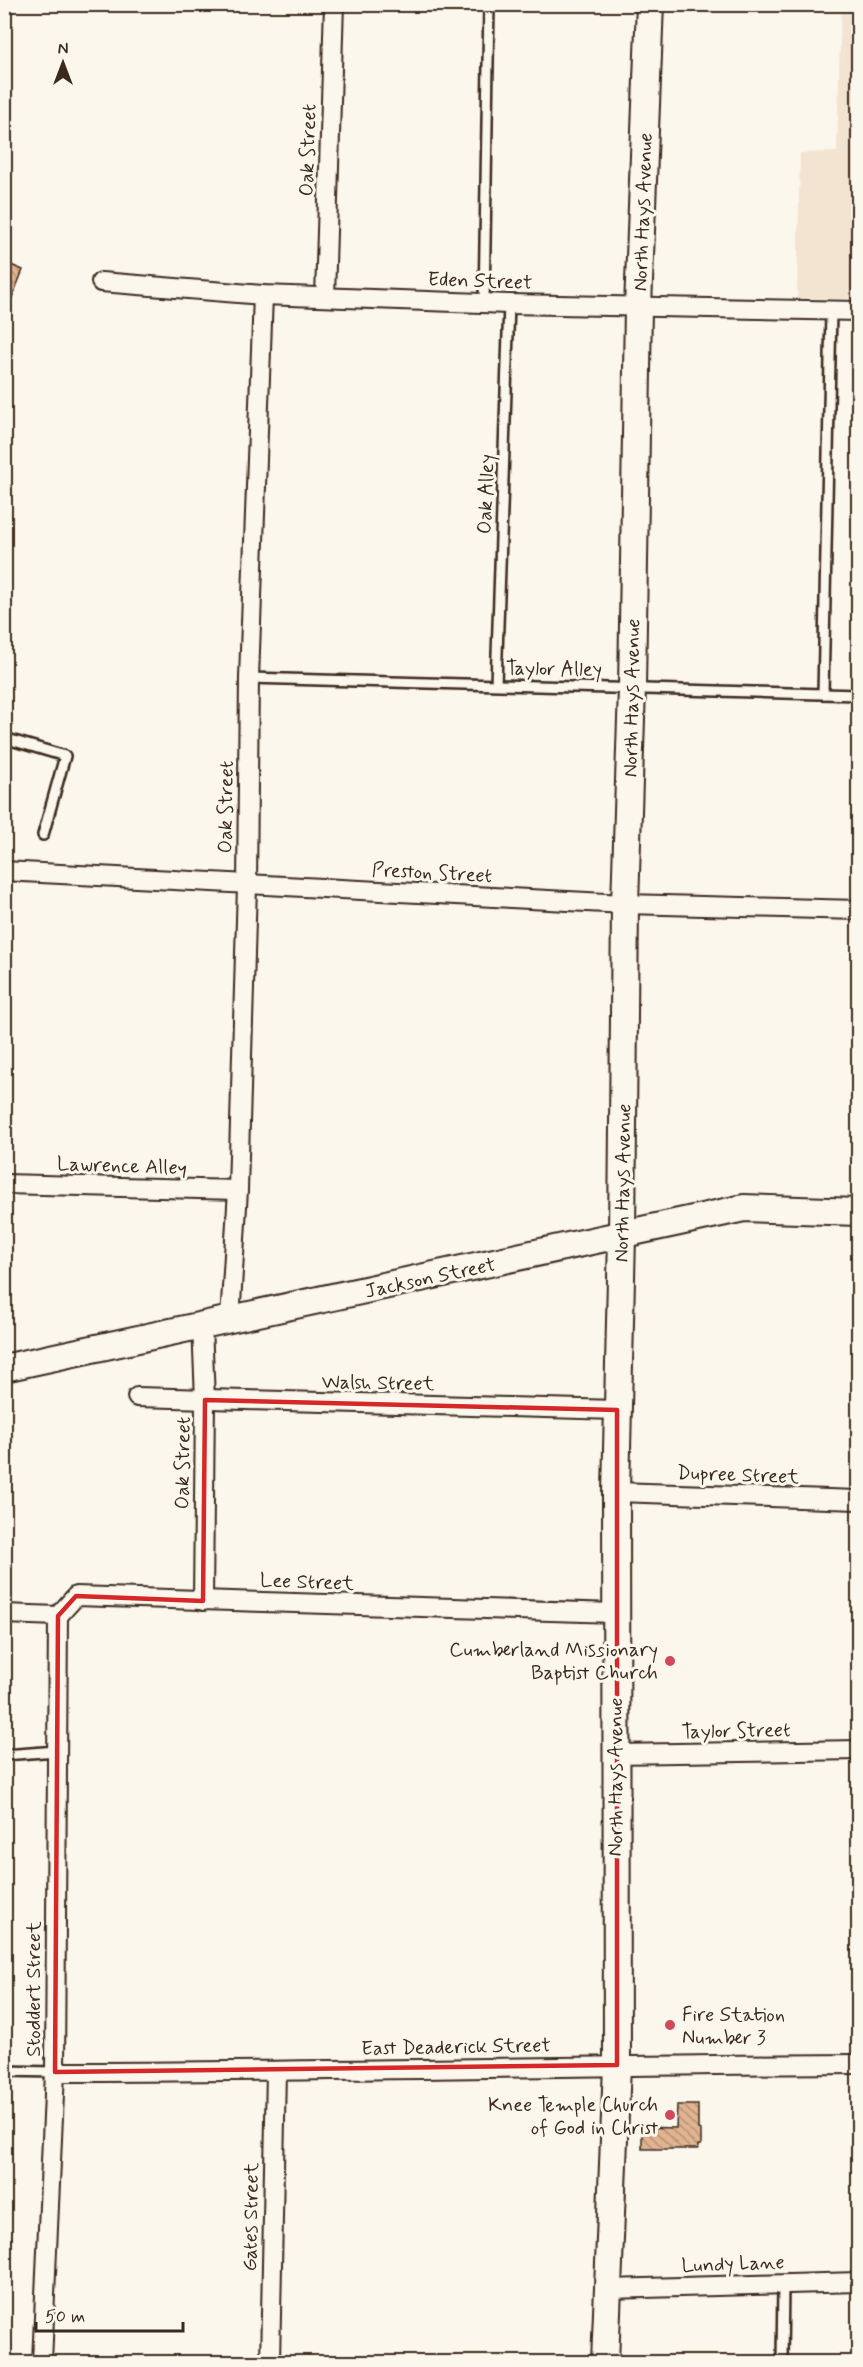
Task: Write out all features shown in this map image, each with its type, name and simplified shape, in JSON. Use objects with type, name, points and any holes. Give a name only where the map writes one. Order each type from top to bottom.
[{"type":"street","name":"Oak Street","points":[[326,297],[334,4]]},
{"type":"street","name":"North Hays Avenue","points":[[605,2362],[617,2065],[616,1492],[622,1236],[625,904],[632,688],[638,307],[650,4]]},
{"type":"street","name":"Eden Street","points":[[101,282],[263,295],[509,304],[858,311]]},
{"type":"street","name":"Oak Street","points":[[230,1320],[238,1190],[247,886],[249,678],[263,295]]},
{"type":"street","name":"Preston Street","points":[[4,872],[625,904],[858,910]]},
{"type":"street","name":"Lawrence Alley","points":[[4,1184],[238,1190]]},
{"type":"street","name":"Jackson Street","points":[[4,1368],[744,1208],[858,1212]]},
{"type":"street","name":"Oak Street","points":[[202,1325],[205,1400],[203,1600]]},
{"type":"street","name":"Walsh Street","points":[[137,1397],[617,1410]]},
{"type":"street","name":"Dupree Street","points":[[616,1492],[858,1500]]},
{"type":"street","name":"Lee Street","points":[[58,1616],[76,1596],[616,1613]]},
{"type":"street","points":[[4,1614],[58,1616]]},
{"type":"street","name":"Stoddert Street","points":[[42,2362],[55,2072],[58,1616]]},
{"type":"street","name":"Taylor Street","points":[[615,1754],[858,1750]]},
{"type":"street","name":"East Deaderick Street","points":[[55,2072],[276,2072],[617,2065],[858,2064]]},
{"type":"street","name":"Gates Street","points":[[270,2362],[276,2072]]},
{"type":"street","name":"Lundy Lane","points":[[608,2289],[858,2282]]},
{"type":"lane","points":[[484,303],[489,4]]},
{"type":"lane","name":"Oak Alley","points":[[496,684],[509,304]]},
{"type":"lane","points":[[823,694],[831,311]]},
{"type":"lane","name":"Taylor Alley","points":[[249,678],[858,695]]},
{"type":"lane","points":[[4,738],[65,756],[43,835]]},
{"type":"lane","points":[[4,1755],[57,1751]]},
{"type":"lane","points":[[4,2071],[55,2072]]},
{"type":"lane","points":[[782,2362],[783,2284]]},
{"type":"highlighted area","points":[[205,1400],[617,1410],[617,2065],[55,2072],[58,1616],[76,1596],[203,1601]]},
{"type":"shaded area","points":[[841,5],[858,5],[858,299],[797,298],[800,153],[837,152]]},
{"type":"building","points":[[4,262],[23,270],[5,315],[4,315]]},
{"type":"building","points":[[677,2105],[698,2105],[701,2145],[698,2145],[698,2149],[642,2149],[642,2127],[676,2128]]},
{"type":"place","name":"Cumberland Missionary Baptist Church","points":[[670,1661]]},
{"type":"place","name":"Fire Station Number 3","points":[[670,2025]]},
{"type":"place","name":"Knee Temple Church of God in Christ","points":[[670,2115]]}]
